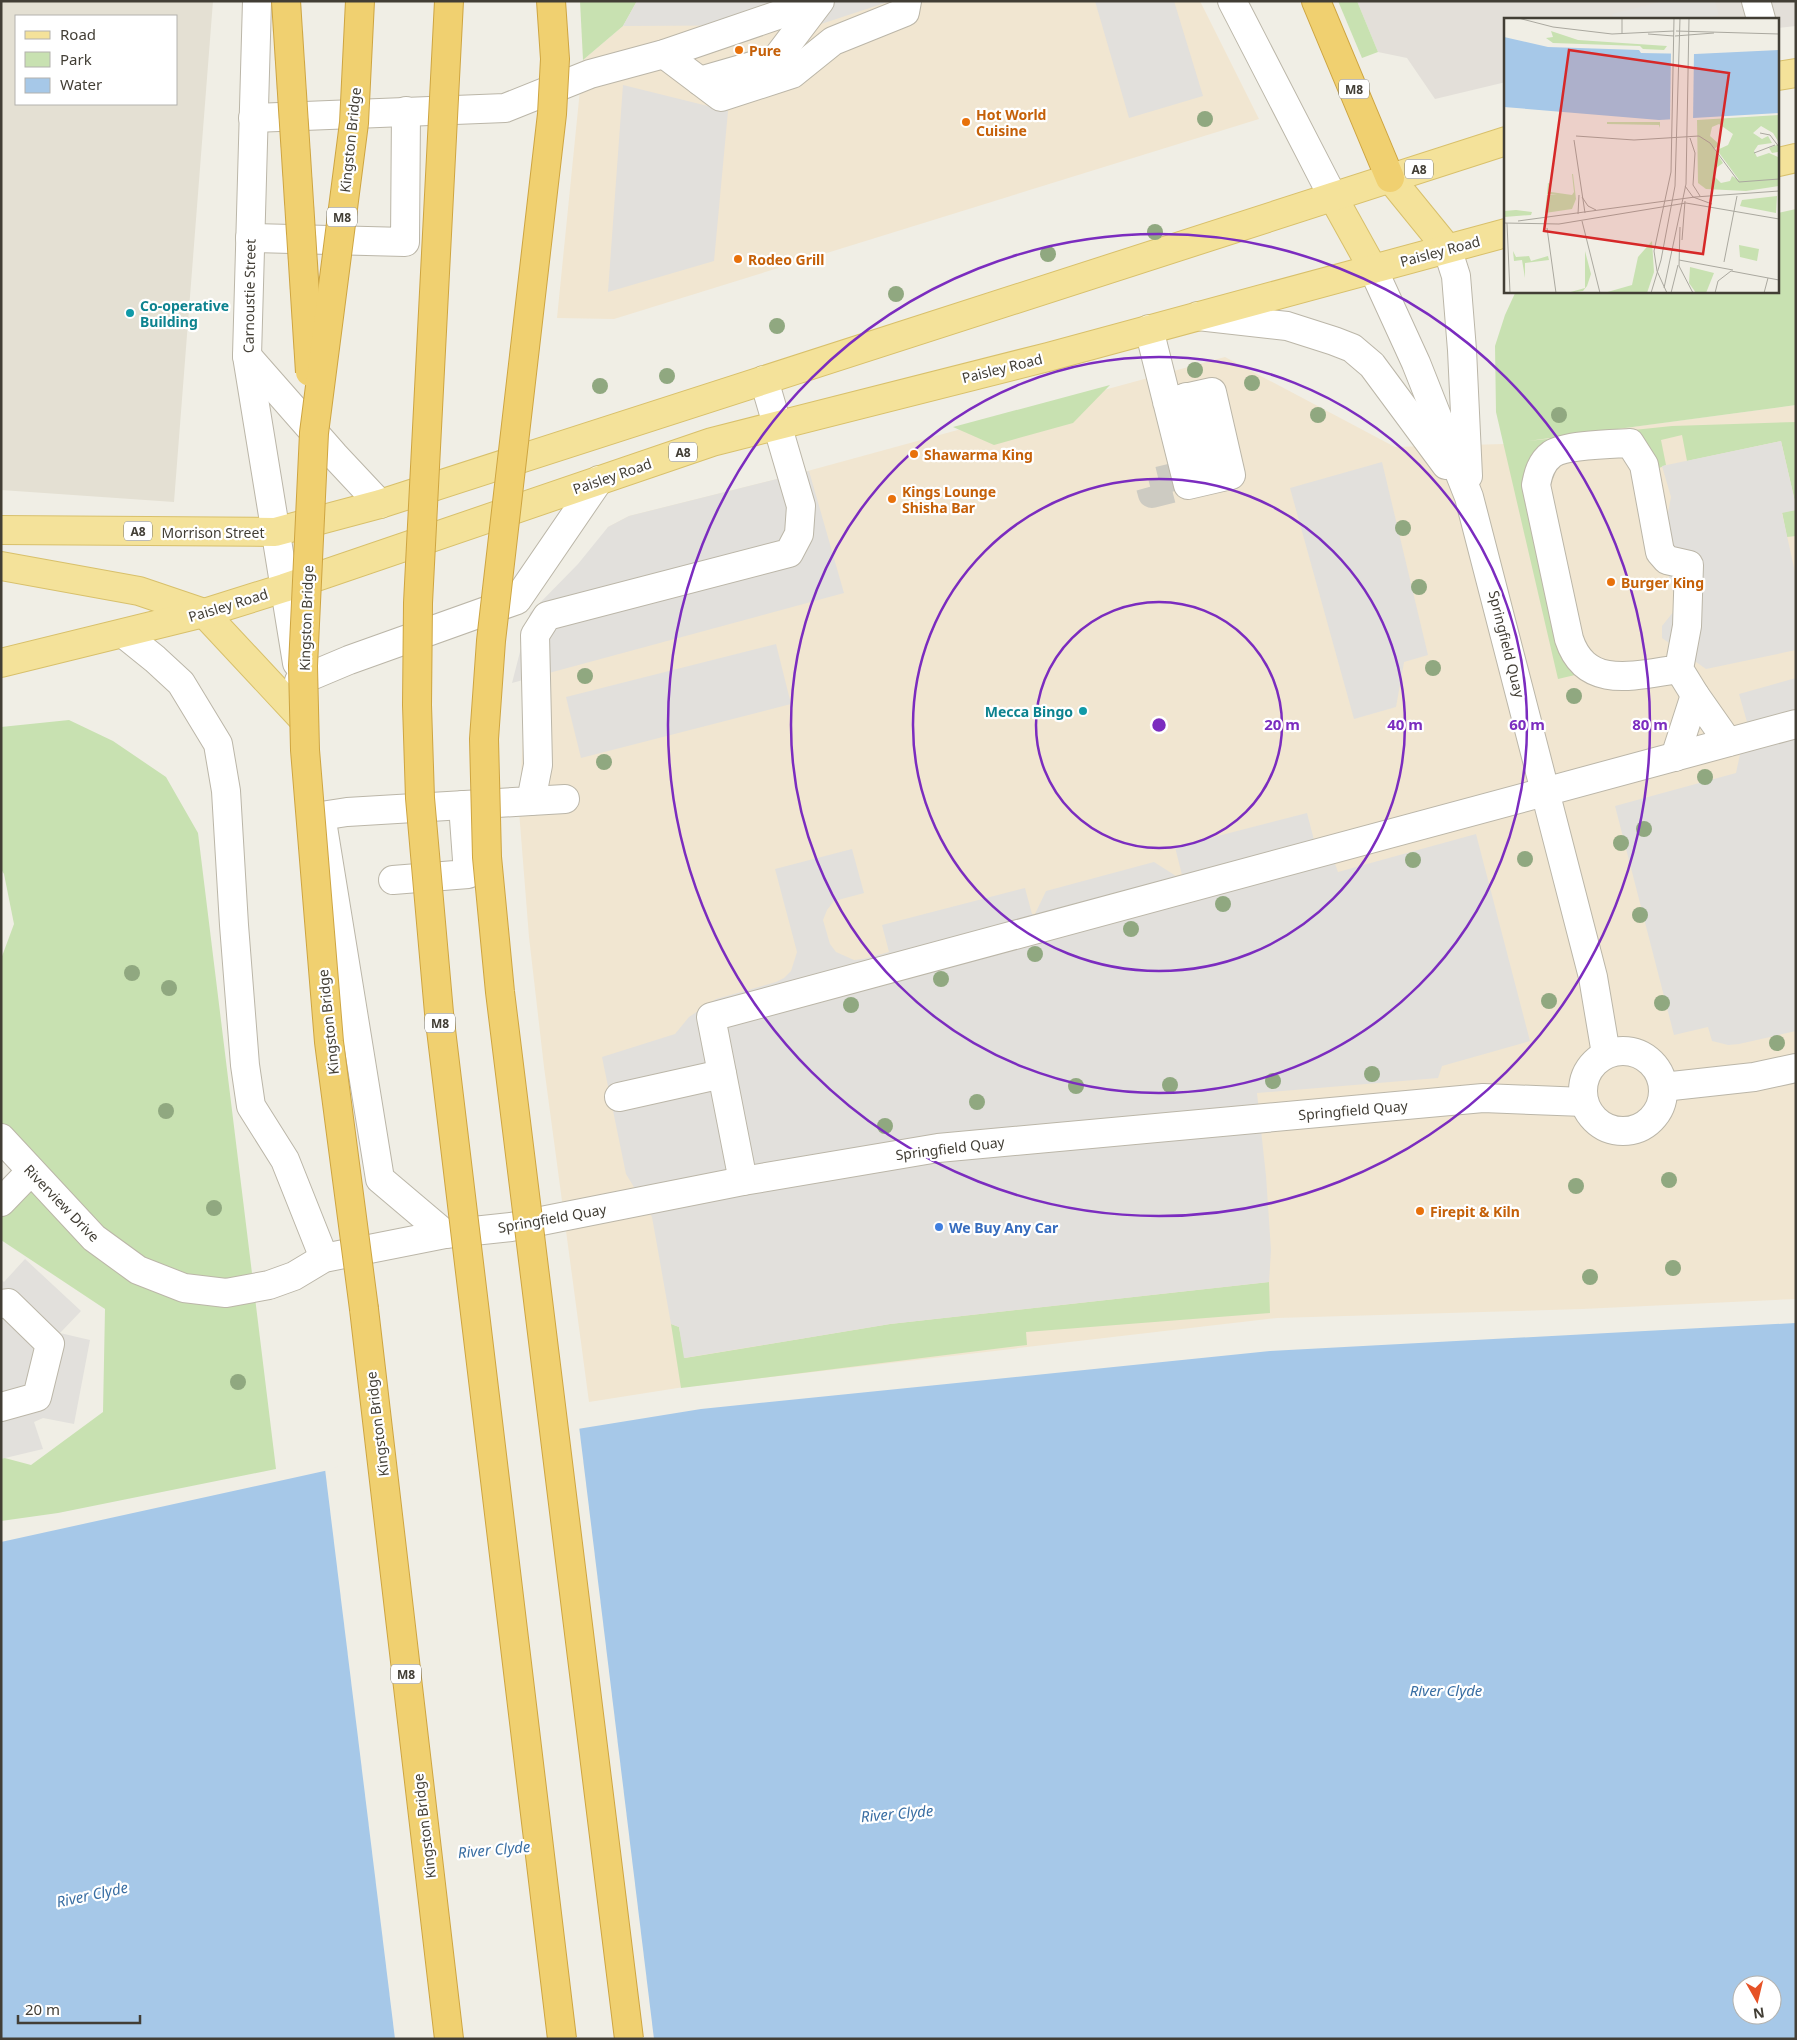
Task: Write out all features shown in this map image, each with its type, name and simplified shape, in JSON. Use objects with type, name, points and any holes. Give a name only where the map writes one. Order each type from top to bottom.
[{"type":"highway","points":[[286,1],[314,433]]},
{"type":"highway","name":"Kingston Bridge","points":[[360,1],[354,123],[314,433],[303,666],[304,750],[329,1042],[365,1319],[449,2039]]},
{"type":"highway","name":"M8","points":[[449,1],[418,603],[417,705],[420,798],[440,1023],[562,2039]]},
{"type":"highway","points":[[551,1],[555,59],[552,114],[491,641],[484,739],[487,857],[501,1002],[629,2039]]},
{"type":"highway","name":"M8","points":[[1316,1],[1390,178]]},
{"type":"main road","points":[[1780,76],[1796,73]]},
{"type":"main road","name":"A8","points":[[275,532],[380,504],[1504,142]]},
{"type":"main road","points":[[1780,162],[1796,158]]},
{"type":"main road","points":[[1390,178],[1447,248]]},
{"type":"main road","points":[[1333,197],[1373,269]]},
{"type":"main road","name":"Paisley Road","points":[[1,663],[204,613],[284,588],[712,442],[1021,364],[1504,234]]},
{"type":"main road","name":"Morrison Street","points":[[1,530],[275,532]]},
{"type":"main road","points":[[1,566],[139,592],[204,613],[302,717]]},
{"type":"street","name":"Carnoustie Street","points":[[257,1],[247,356],[299,681],[302,717],[321,816],[380,1179],[445,1234]]},
{"type":"street","points":[[253,118],[505,108],[590,74],[664,54],[819,1]]},
{"type":"street","points":[[700,81],[776,59],[819,1]]},
{"type":"street","points":[[664,54],[721,97],[792,74],[834,41],[905,12],[908,1]]},
{"type":"street","points":[[1232,1],[1333,197]]},
{"type":"street","points":[[1756,1],[1760,18]]},
{"type":"street","points":[[250,238],[405,242],[406,112]]},
{"type":"street","points":[[1447,248],[1456,276],[1469,497]]},
{"type":"street","points":[[1373,269],[1416,363],[1469,497]]},
{"type":"street","points":[[1196,316],[1288,326],[1352,348],[1372,365],[1469,497]]},
{"type":"street","points":[[1149,329],[1177,400],[1188,485],[1231,475],[1212,392],[1177,400]]},
{"type":"street","points":[[247,356],[380,504]]},
{"type":"street","points":[[531,801],[538,765],[535,635],[547,616],[789,553],[799,534],[801,506],[764,380]]},
{"type":"street","points":[[1679,669],[1638,675],[1610,675],[1595,672],[1582,665],[1573,653],[1536,486],[1538,474],[1552,454],[1563,449],[1630,443],[1644,465],[1660,552],[1667,560],[1689,565],[1687,626],[1679,669],[1694,695],[1728,742]]},
{"type":"street","points":[[299,681],[349,660],[517,600],[598,480]]},
{"type":"street","name":"Springfield Quay","points":[[1469,497],[1593,977],[1606,1054]]},
{"type":"street","points":[[124,634],[181,683],[218,744],[226,791],[245,1065],[251,1106],[285,1160],[324,1258]]},
{"type":"street","points":[[1675,756],[1694,695]]},
{"type":"street","points":[[743,1181],[710,1017],[1796,724]]},
{"type":"street","points":[[321,816],[347,812],[565,799]]},
{"type":"street","points":[[394,880],[468,874],[463,805]]},
{"type":"street","points":[[1626,1051],[1639,1054],[1651,1062],[1659,1074],[1663,1087],[1663,1098],[1659,1109],[1643,1126],[1633,1130],[1620,1131],[1608,1129],[1597,1122],[1589,1113],[1584,1102],[1585,1077],[1591,1066],[1606,1054],[1626,1051]]},
{"type":"street","points":[[1663,1087],[1754,1077],[1796,1068]]},
{"type":"street","points":[[619,1097],[722,1074]]},
{"type":"street","name":"Springfield Quay","points":[[324,1258],[445,1234],[511,1227],[743,1181],[938,1148],[1483,1098],[1584,1102]]},
{"type":"street","name":"Riverview Drive","points":[[1,1138],[94,1238],[138,1270],[184,1288],[226,1293],[269,1285],[294,1276],[324,1258]]},
{"type":"street","points":[[1,1202],[30,1170]]},
{"type":"street","points":[[1,1304],[8,1303],[50,1344],[37,1397],[1,1407]]},
{"type":"shaded area","name":"Co-operative Building","points":[[1,1],[213,1],[174,502],[1,490]]},
{"type":"shaded area","points":[[637,1],[1200,1],[1259,119],[614,319],[557,318],[583,60],[623,26]]},
{"type":"shaded area","points":[[637,1],[891,1],[818,25],[623,26]]},
{"type":"shaded area","points":[[1095,1],[1174,1],[1203,96],[1129,118]]},
{"type":"shaded area","points":[[1357,1],[1796,1],[1796,26],[1780,28],[1780,18],[1504,18],[1504,82],[1435,99],[1407,58],[1378,52]]},
{"type":"shaded area","points":[[1663,1],[1715,1],[1719,15],[1706,18],[1613,18],[1612,14]]},
{"type":"shaded area","points":[[623,85],[728,111],[714,261],[608,292]]},
{"type":"shaded area","points":[[1225,357],[1395,447],[1504,444],[1796,405],[1796,1299],[1582,1309],[1277,1318],[684,1387],[589,1402],[544,1067],[529,937],[519,811],[526,680],[608,527],[629,516],[793,475]]},
{"type":"shaded area","points":[[1781,441],[1796,506],[1796,510],[1782,513],[1796,577],[1796,650],[1706,669],[1662,638],[1662,626],[1674,611],[1676,604],[1668,572],[1667,518],[1671,497],[1662,466]]},
{"type":"shaded area","points":[[1382,462],[1428,655],[1404,662],[1396,707],[1354,719],[1290,488]]},
{"type":"shaded area","points":[[809,471],[844,593],[512,683],[530,613],[578,564],[608,527],[629,516]]},
{"type":"shaded area","points":[[776,644],[791,704],[581,758],[566,697]]},
{"type":"shaded area","points":[[1796,678],[1796,1031],[1728,1045],[1712,1041],[1708,1027],[1674,1035],[1615,806],[1736,773],[1747,722],[1739,694]]},
{"type":"shaded area","points":[[1307,813],[1314,840],[1329,847],[1338,872],[1476,834],[1530,1041],[1442,1066],[1438,1078],[1257,1093],[1266,1176],[1271,1250],[1269,1282],[890,1324],[684,1358],[679,1327],[671,1324],[652,1217],[626,1174],[602,1057],[675,1034],[689,1017],[716,999],[776,982],[784,978],[791,971],[797,952],[775,869],[852,849],[864,893],[834,901],[827,910],[823,920],[830,944],[836,952],[854,960],[889,952],[882,925],[1025,888],[1032,914],[1035,914],[1046,891],[1154,862],[1176,876],[1182,875],[1175,847]]},
{"type":"shaded area","points":[[25,1259],[81,1311],[60,1333],[90,1340],[74,1424],[43,1418],[34,1422],[43,1449],[1,1459],[1,1279],[4,1282]]},
{"type":"green space","points":[[580,1],[637,1],[623,26],[583,60]]},
{"type":"green space","points":[[1338,1],[1357,1],[1378,52],[1362,58]]},
{"type":"green space","points":[[1796,209],[1796,405],[1528,441],[1672,426],[1796,422],[1796,506],[1781,441],[1687,461],[1682,435],[1661,440],[1666,465],[1650,472],[1641,437],[1537,452],[1526,468],[1522,487],[1558,649],[1562,659],[1575,675],[1558,679],[1496,412],[1495,346],[1505,315],[1516,292],[1780,292],[1780,213]]},
{"type":"green space","points":[[1110,385],[1073,423],[994,445],[953,427]]},
{"type":"green space","points":[[1796,510],[1796,536],[1787,537],[1782,512]]},
{"type":"green space","points":[[69,720],[113,741],[166,777],[198,833],[276,1469],[58,1513],[1,1521],[1,1457],[31,1465],[103,1412],[105,1309],[1,1240],[1,1217],[45,1174],[1,1126],[1,959],[14,924],[4,874],[1,869],[1,727]]},
{"type":"green space","points":[[1269,1282],[1270,1313],[1026,1332],[1027,1345],[681,1388],[671,1324],[679,1327],[685,1358],[890,1324]]},
{"type":"water","name":"River Clyde","points":[[1796,1323],[1796,2039],[1,2039],[1,1542],[338,1468],[701,1409],[1270,1351]]},
{"type":"pier","points":[[579,1426],[654,2039],[395,2039],[325,1469]]},
{"type":"tunnel","points":[[1186,474],[1149,483],[1152,494],[1188,485]]},
{"type":"place","name":"Pure","points":[[739,50]]},
{"type":"place","name":"Hot World Cuisine","points":[[966,122]]},
{"type":"place","name":"Rodeo Grill","points":[[738,259]]},
{"type":"place","name":"Co-operative Building","points":[[130,313]]},
{"type":"place","name":"Shawarma King","points":[[914,454]]},
{"type":"place","name":"Kings Lounge Shisha Bar","points":[[892,499]]},
{"type":"place","name":"Burger King","points":[[1611,582]]},
{"type":"place","name":"Mecca Bingo","points":[[1083,711]]},
{"type":"place","name":"Firepit & Kiln","points":[[1420,1211]]},
{"type":"place","name":"We Buy Any Car","points":[[939,1227]]}]
